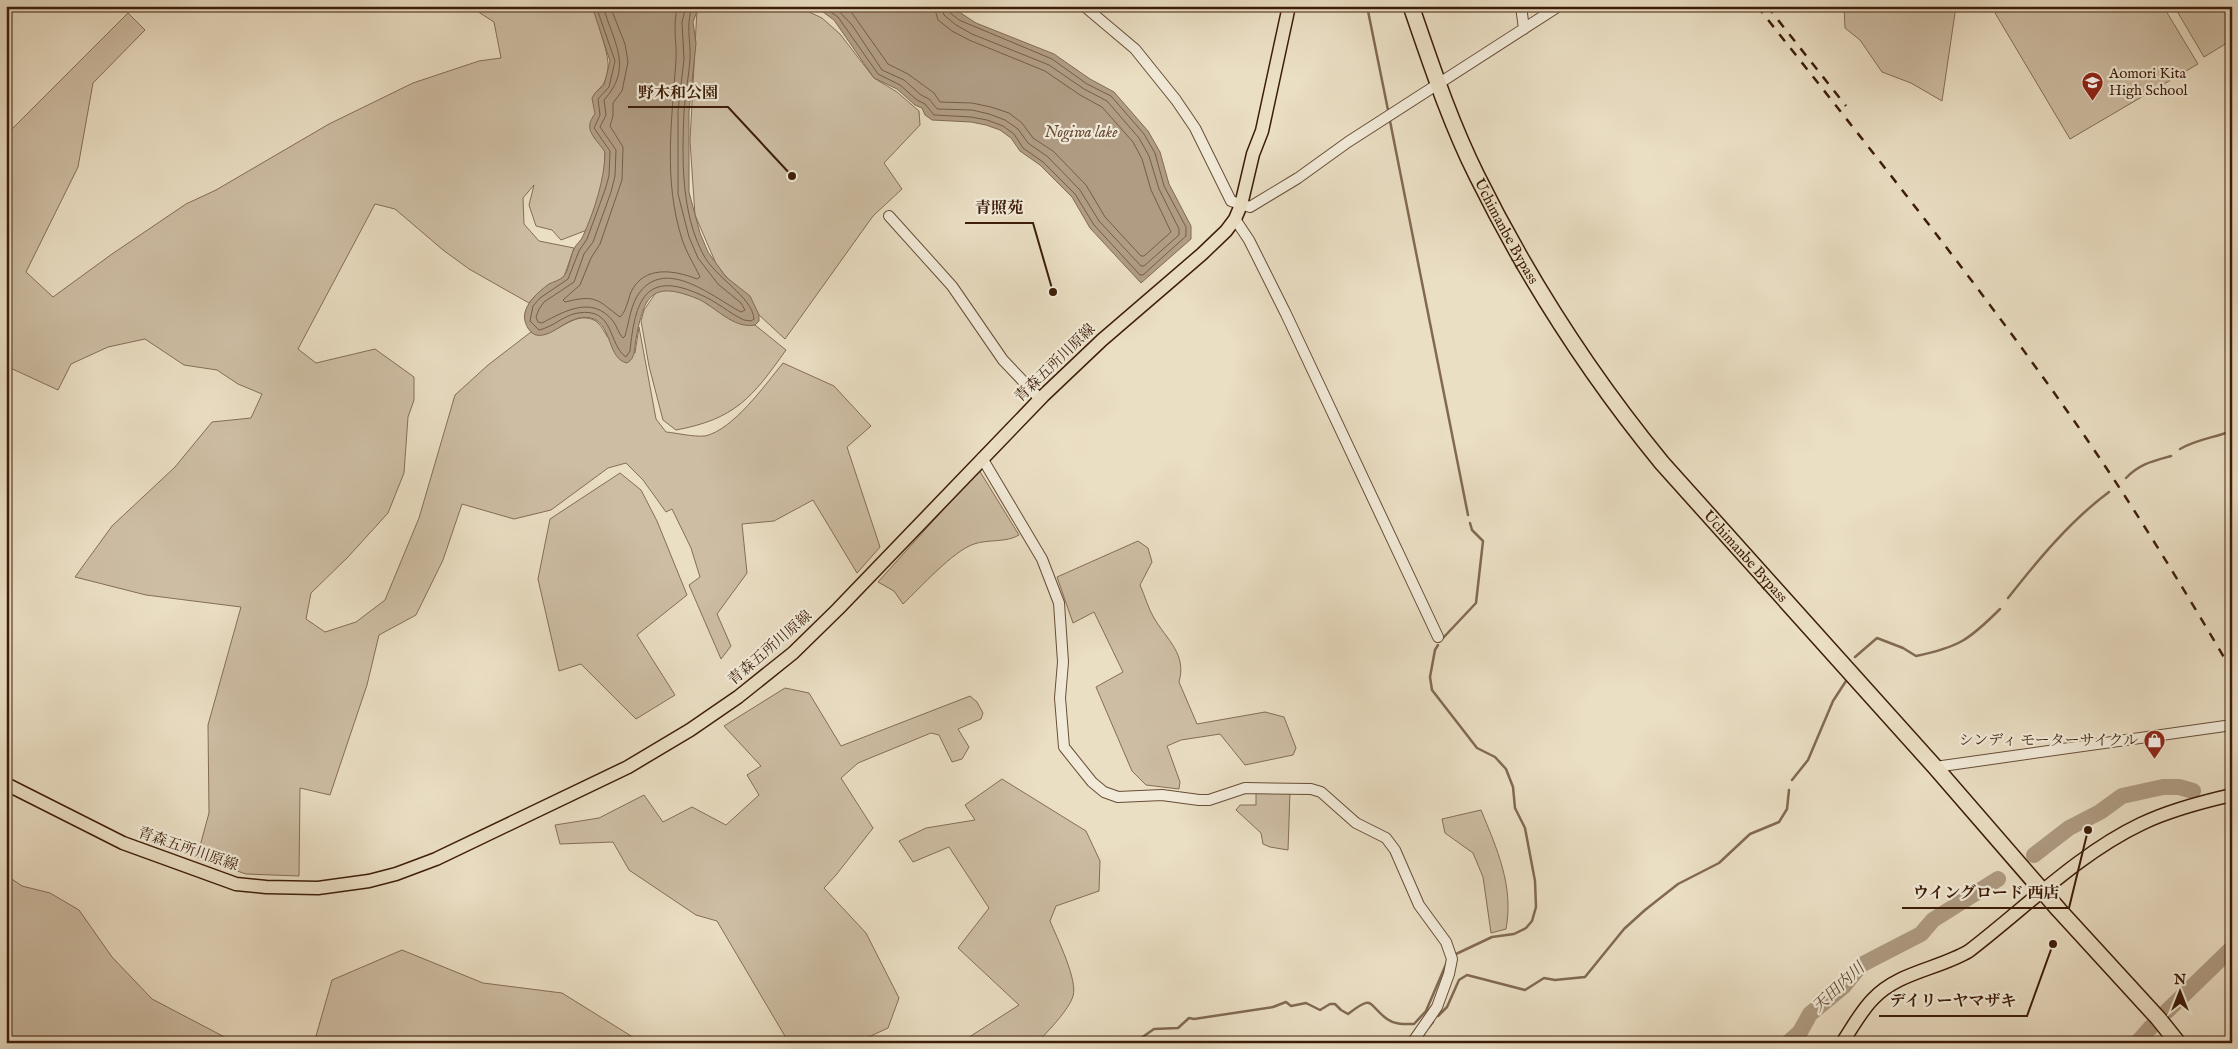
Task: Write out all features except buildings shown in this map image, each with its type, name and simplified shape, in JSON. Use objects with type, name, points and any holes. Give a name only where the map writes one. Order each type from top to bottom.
[{"type":"highway","name":"Uchimanbe Bypass","points":[[1411,6],[1438,85],[1476,175],[1521,260],[1558,322],[1622,414],[1674,477],[1935,767],[2178,1043]]},
{"type":"main road","name":"青森五所川原線","points":[[6,784],[123,843],[236,884],[266,887],[318,888],[370,881],[396,874],[436,859],[628,767],[690,730],[738,698],[793,653],[838,609],[1040,398],[1102,340],[1202,254],[1235,219],[1241,205],[1253,154],[1267,113],[1289,6]]},
{"type":"main road","points":[[1842,1043],[1865,1009],[1882,990],[1910,976],[1953,960],[2107,843],[2140,824],[2168,813],[2232,795]]},
{"type":"street","points":[[1084,6],[1135,49],[1176,100],[1195,128],[1231,202],[1250,207],[1298,178],[1348,142],[1559,6]]},
{"type":"street","points":[[1521,6],[1524,29]]},
{"type":"street","points":[[888,216],[952,286],[1003,360],[1040,398]]},
{"type":"street","points":[[1235,219],[1249,240],[1286,314],[1438,637]]},
{"type":"street","points":[[982,458],[1042,559],[1060,603],[1063,662],[1060,698],[1064,746],[1070,757],[1104,792],[1118,797],[1162,795],[1209,800],[1245,788],[1312,789],[1321,792],[1356,823],[1386,838],[1395,850],[1419,905],[1446,942],[1452,959],[1449,974],[1437,1006],[1412,1043]]},
{"type":"street","points":[[1935,767],[2232,725]]},
{"type":"shaded area","points":[[469,6],[595,6],[608,64],[606,78],[603,85],[597,91],[605,152],[604,183],[587,230],[561,240],[552,230],[536,226],[529,205],[534,185],[523,198],[524,224],[539,241],[574,248],[564,277],[537,294],[529,303],[469,269],[443,250],[395,209],[375,204],[298,349],[316,363],[375,349],[414,377],[414,400],[408,417],[404,473],[388,513],[348,557],[311,593],[306,619],[325,632],[356,622],[385,600],[419,518],[455,395],[488,365],[531,332],[545,334],[579,318],[595,321],[601,326],[612,342],[635,353],[639,327],[656,419],[666,432],[705,436],[716,432],[748,406],[783,363],[834,386],[871,426],[847,447],[880,547],[857,573],[813,500],[774,521],[742,524],[747,573],[717,614],[731,646],[721,659],[689,585],[700,577],[691,548],[672,509],[666,512],[643,480],[626,463],[608,468],[551,510],[514,519],[462,504],[443,560],[416,615],[379,635],[367,685],[330,795],[300,788],[299,876],[246,874],[197,857],[209,813],[208,725],[241,607],[146,595],[75,577],[112,526],[175,467],[212,422],[251,418],[262,394],[238,384],[217,370],[184,365],[145,339],[108,347],[71,364],[58,390],[6,366],[6,135],[128,13],[145,30],[93,83],[78,167],[26,272],[53,297],[186,204],[216,190],[329,124],[413,83],[479,61],[501,58],[494,22]]},
{"type":"shaded area","points":[[701,6],[796,6],[822,18],[840,34],[874,78],[897,92],[919,111],[920,125],[884,163],[902,189],[873,216],[785,339],[759,315],[717,266],[695,215],[690,141],[697,9]]},
{"type":"shaded area","points":[[1844,6],[1956,6],[1942,101],[1911,83],[1882,72],[1860,40],[1845,28]]},
{"type":"shaded area","name":"Aomori Kita High School","points":[[2005,6],[2163,6],[2198,64],[2070,139],[1995,13]]},
{"type":"shaded area","points":[[2174,6],[2232,6],[2232,40],[2204,57]]},
{"type":"shaded area","points":[[673,280],[709,305],[755,325],[786,350],[752,394],[728,413],[713,420],[676,430],[663,420],[649,366],[641,321],[644,310],[657,291]]},
{"type":"shaded area","points":[[979,470],[1019,535],[1008,539],[974,544],[966,548],[947,562],[903,604],[894,591],[878,582]]},
{"type":"shaded area","points":[[620,473],[641,490],[657,521],[687,595],[637,635],[675,695],[636,719],[581,664],[559,671],[538,579],[550,519]]},
{"type":"shaded area","points":[[1138,541],[1148,548],[1152,562],[1140,585],[1152,614],[1178,655],[1181,672],[1179,682],[1197,724],[1265,712],[1284,717],[1296,748],[1293,755],[1245,765],[1220,734],[1181,740],[1167,746],[1180,782],[1179,789],[1146,785],[1132,771],[1096,687],[1123,672],[1094,612],[1073,623],[1057,577]]},
{"type":"shaded area","points":[[785,688],[809,693],[841,746],[970,696],[977,702],[983,713],[981,719],[958,729],[969,747],[962,759],[952,762],[939,735],[931,733],[858,763],[841,778],[873,828],[824,888],[866,933],[899,998],[888,1028],[860,1041],[861,1043],[789,1043],[717,921],[696,915],[629,870],[613,842],[560,844],[555,825],[599,818],[644,795],[663,822],[692,807],[726,825],[759,795],[747,775],[761,766],[724,726]]},
{"type":"shaded area","points":[[1002,779],[1086,831],[1100,861],[1099,891],[1056,906],[1050,921],[1070,970],[1074,989],[1071,1002],[1067,1008],[1037,1043],[960,1043],[1019,1005],[958,948],[989,908],[949,847],[913,862],[899,841],[926,828],[975,820],[965,805]]},
{"type":"shaded area","points":[[1256,791],[1290,792],[1288,850],[1263,844],[1261,833],[1236,810],[1240,805],[1256,805]]},
{"type":"shaded area","points":[[1481,810],[1498,853],[1508,898],[1506,929],[1491,933],[1483,877],[1473,853],[1445,833],[1442,819]]},
{"type":"shaded area","points":[[6,875],[22,886],[50,893],[79,910],[112,957],[152,999],[236,1043],[6,1043]]},
{"type":"shaded area","points":[[402,950],[483,983],[562,993],[636,1039],[639,1043],[314,1043],[332,980]]},
{"type":"water","points":[[592,6],[699,6],[693,22],[696,43],[689,112],[689,192],[700,233],[708,252],[726,277],[750,296],[759,315],[759,321],[755,325],[739,324],[698,299],[682,293],[660,292],[653,295],[647,302],[639,324],[633,356],[627,363],[616,356],[604,329],[594,319],[578,318],[549,333],[536,335],[527,326],[525,318],[527,306],[535,296],[565,274],[574,249],[587,227],[601,184],[605,152],[592,134],[590,125],[595,114],[592,98],[604,85],[610,61]]},
{"type":"water","name":"Nogiwa lake","points":[[803,6],[950,6],[976,23],[1054,54],[1090,79],[1114,92],[1148,131],[1160,152],[1169,184],[1191,226],[1191,239],[1141,283],[1090,228],[1072,197],[1040,165],[1020,151],[1011,138],[1000,130],[986,125],[971,122],[932,120],[925,115],[922,108],[915,105],[897,89],[874,78],[834,20],[823,12]]},
{"type":"waterway","points":[[1367,6],[1388,110]]},
{"type":"waterway","points":[[1390,121],[1468,515]]},
{"type":"waterway","points":[[2180,449],[2232,431]]},
{"type":"waterway","points":[[2126,478],[2141,466],[2171,456]]},
{"type":"waterway","points":[[2008,598],[2068,528],[2109,492]]},
{"type":"waterway","points":[[1443,638],[1476,603],[1483,541],[1472,530],[1470,523]]},
{"type":"waterway","points":[[1855,657],[1877,638],[1903,648],[1916,656],[1943,649],[1971,635],[2000,609]]},
{"type":"waterway","points":[[1438,645],[1435,650],[1430,677],[1432,690],[1477,748],[1495,757],[1506,769],[1513,787],[1515,808],[1525,828],[1535,881],[1536,907],[1532,921],[1526,928],[1514,934],[1492,937],[1456,954]]},
{"type":"waterway","points":[[1792,780],[1808,760],[1833,701],[1846,681]]},
{"type":"waterway","name":"天田内川","points":[[2034,855],[2069,828],[2100,812],[2122,796],[2163,787],[2179,787],[2193,791]]},
{"type":"waterway","points":[[1438,1016],[1447,1007],[1459,980],[1467,975],[1525,990],[1544,978],[1555,980],[1585,977],[1624,929],[1645,910],[1678,884],[1719,863],[1750,834],[1779,822],[1787,809],[1789,790]]},
{"type":"waterway","name":"天田内川","points":[[1788,1043],[1800,1032],[1810,1014],[1844,986],[1861,965],[1921,934],[1933,920],[1998,879]]},
{"type":"waterway","name":"天田内川","points":[[2167,1011],[2232,948]]},
{"type":"waterway","points":[[1134,1043],[1154,1029],[1178,1028],[1189,1018],[1194,1019],[1273,1007],[1286,1002],[1291,1006],[1306,1003],[1320,1010],[1330,1004],[1335,1004],[1348,1014],[1362,1004],[1370,1003],[1390,1021],[1400,1024],[1414,1024],[1426,1011],[1447,962]]},
{"type":"waterway","points":[[1429,1027],[1433,1022]]},
{"type":"waterway","name":"天田内川","points":[[2137,1043],[2151,1027]]},
{"type":"railway","points":[[1757,6],[1949,251],[2060,401],[2149,534],[2232,671]]},
{"type":"railway","points":[[1767,6],[1846,106]]},
{"type":"place","name":"Aomori Kita High School","points":[[2093,101]]},
{"type":"place","name":"野木和公園","points":[[792,176]]},
{"type":"place","name":"青照苑","points":[[1053,292]]},
{"type":"place","name":"シンディ モーターサイクル","points":[[2154,759]]},
{"type":"place","name":"ウイングロード 西店","points":[[2088,830]]},
{"type":"place","name":"デイリーヤマザキ","points":[[2053,944]]}]
